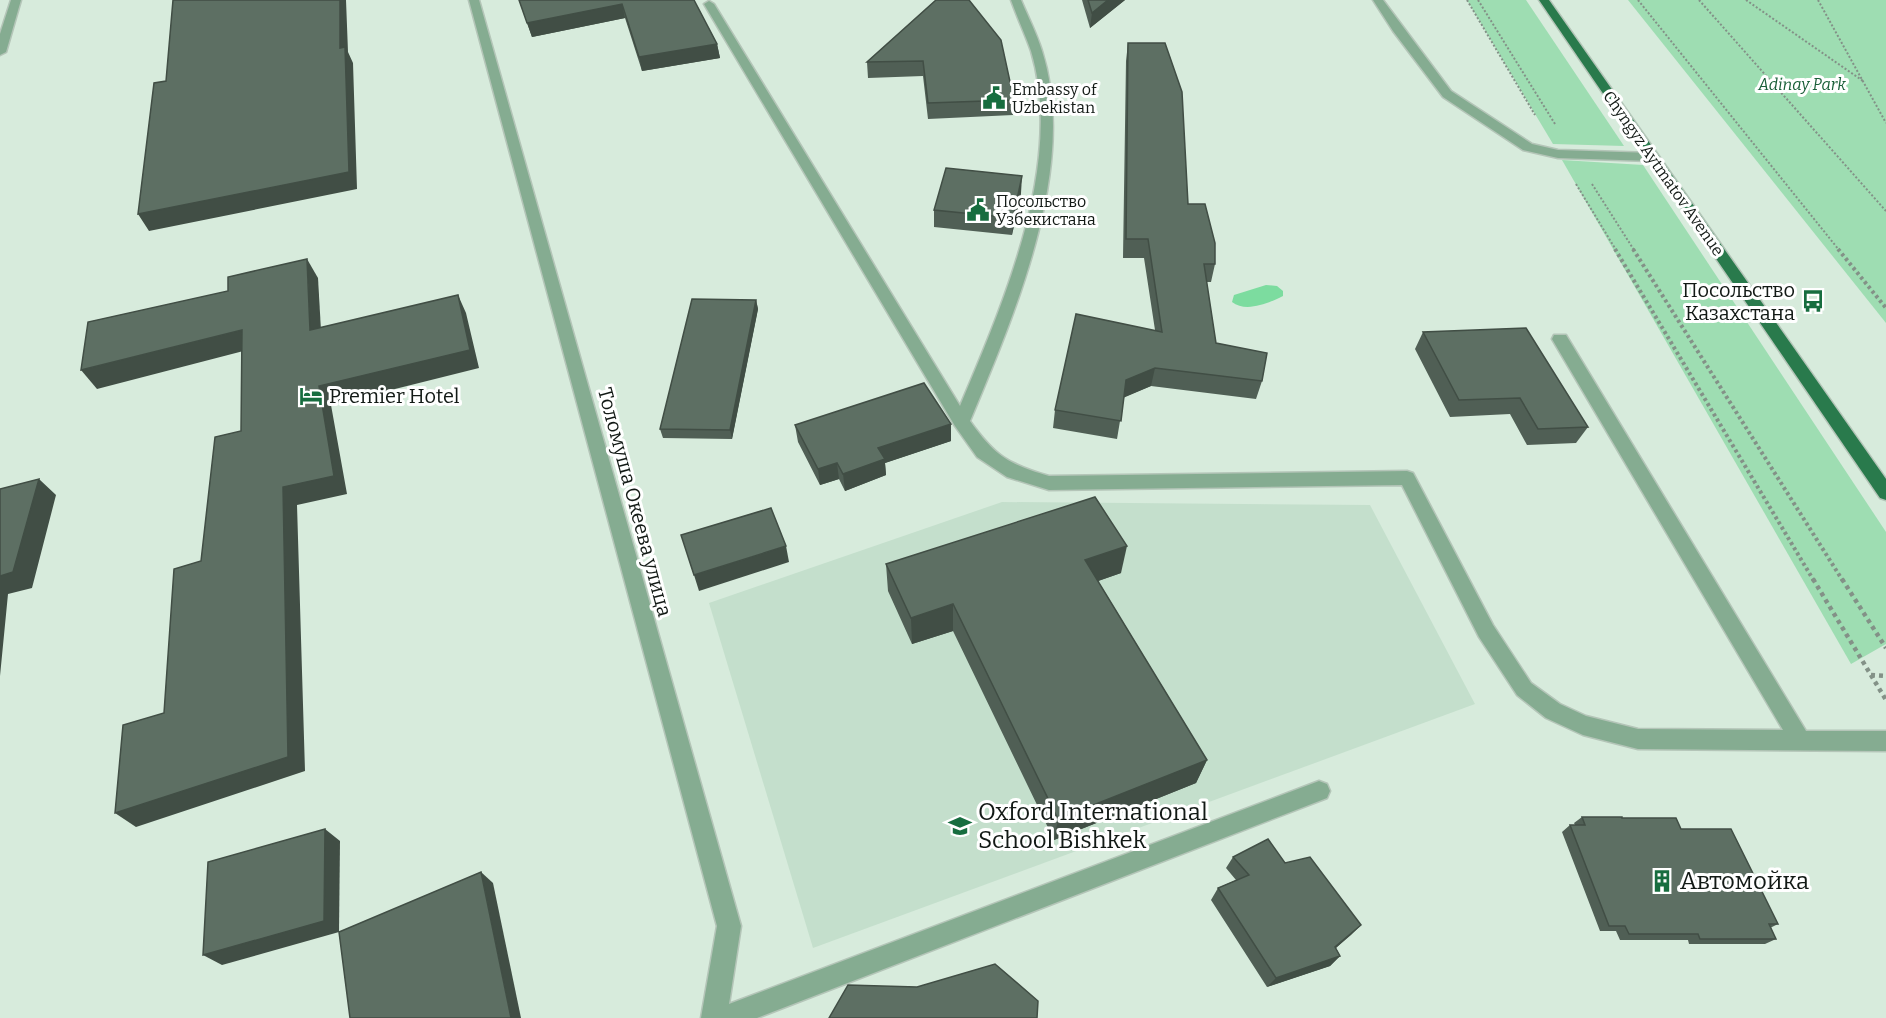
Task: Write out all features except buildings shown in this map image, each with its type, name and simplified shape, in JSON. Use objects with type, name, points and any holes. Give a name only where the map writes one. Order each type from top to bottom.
[{"type":"main road","name":"Chyngyz Aytmatov Avenue","points":[[1544,0],[1886,493]]},
{"type":"street","points":[[0,52],[16,0]]},
{"type":"street","name":"Толомуша Океева улица","points":[[474,0],[729,926],[714,1018]]},
{"type":"street","points":[[961,423],[1006,314],[1038,209],[1046,161],[1047,108],[1041,67],[1032,33],[1016,0]]},
{"type":"street","points":[[1378,0],[1397,29],[1447,94],[1528,147],[1558,154],[1652,157]]},
{"type":"street","points":[[709,4],[961,423],[983,452],[1013,472],[1049,483],[1407,478],[1486,631],[1524,689],[1553,711],[1582,725],[1638,739],[1886,741]]},
{"type":"street","points":[[1560,339],[1800,740]]},
{"type":"street","points":[[724,1018],[1319,791]]},
{"type":"path","points":[[1467,0],[1886,700]]},
{"type":"path","points":[[1478,0],[1886,648]]},
{"type":"path","points":[[1638,0],[1886,308]]},
{"type":"path","points":[[1699,0],[1886,211]]},
{"type":"path","points":[[1748,0],[1863,81]]},
{"type":"path","points":[[1818,0],[1886,123]]},
{"type":"path","points":[[1870,675],[1886,676]]},
{"type":"shaded area","points":[[1266,285],[1277,286],[1283,291],[1283,296],[1251,307],[1232,302],[1234,295]]},
{"type":"shaded area","name":"Oxford International School Bishkek","points":[[1002,502],[1370,505],[1475,704],[813,948],[709,603]]},
{"type":"green space","points":[[1467,0],[1526,0],[1624,146],[1553,144]]},
{"type":"green space","name":"Adinay Park","points":[[1628,0],[1886,0],[1886,323]]},
{"type":"green space","points":[[1562,160],[1643,165],[1886,532],[1886,644],[1851,664]]},
{"type":"place","name":"Embassy of Uzbekistan","points":[[994,98]]},
{"type":"place","name":"Посольство Узбекистана","points":[[978,210]]},
{"type":"place","name":"Посольство Казахстана","points":[[1813,301]]},
{"type":"place","name":"Premier Hotel","points":[[311,396]]},
{"type":"place","name":"Oxford International School Bishkek","points":[[960,826]]},
{"type":"place","name":"Автомойка","points":[[1662,881]]}]
